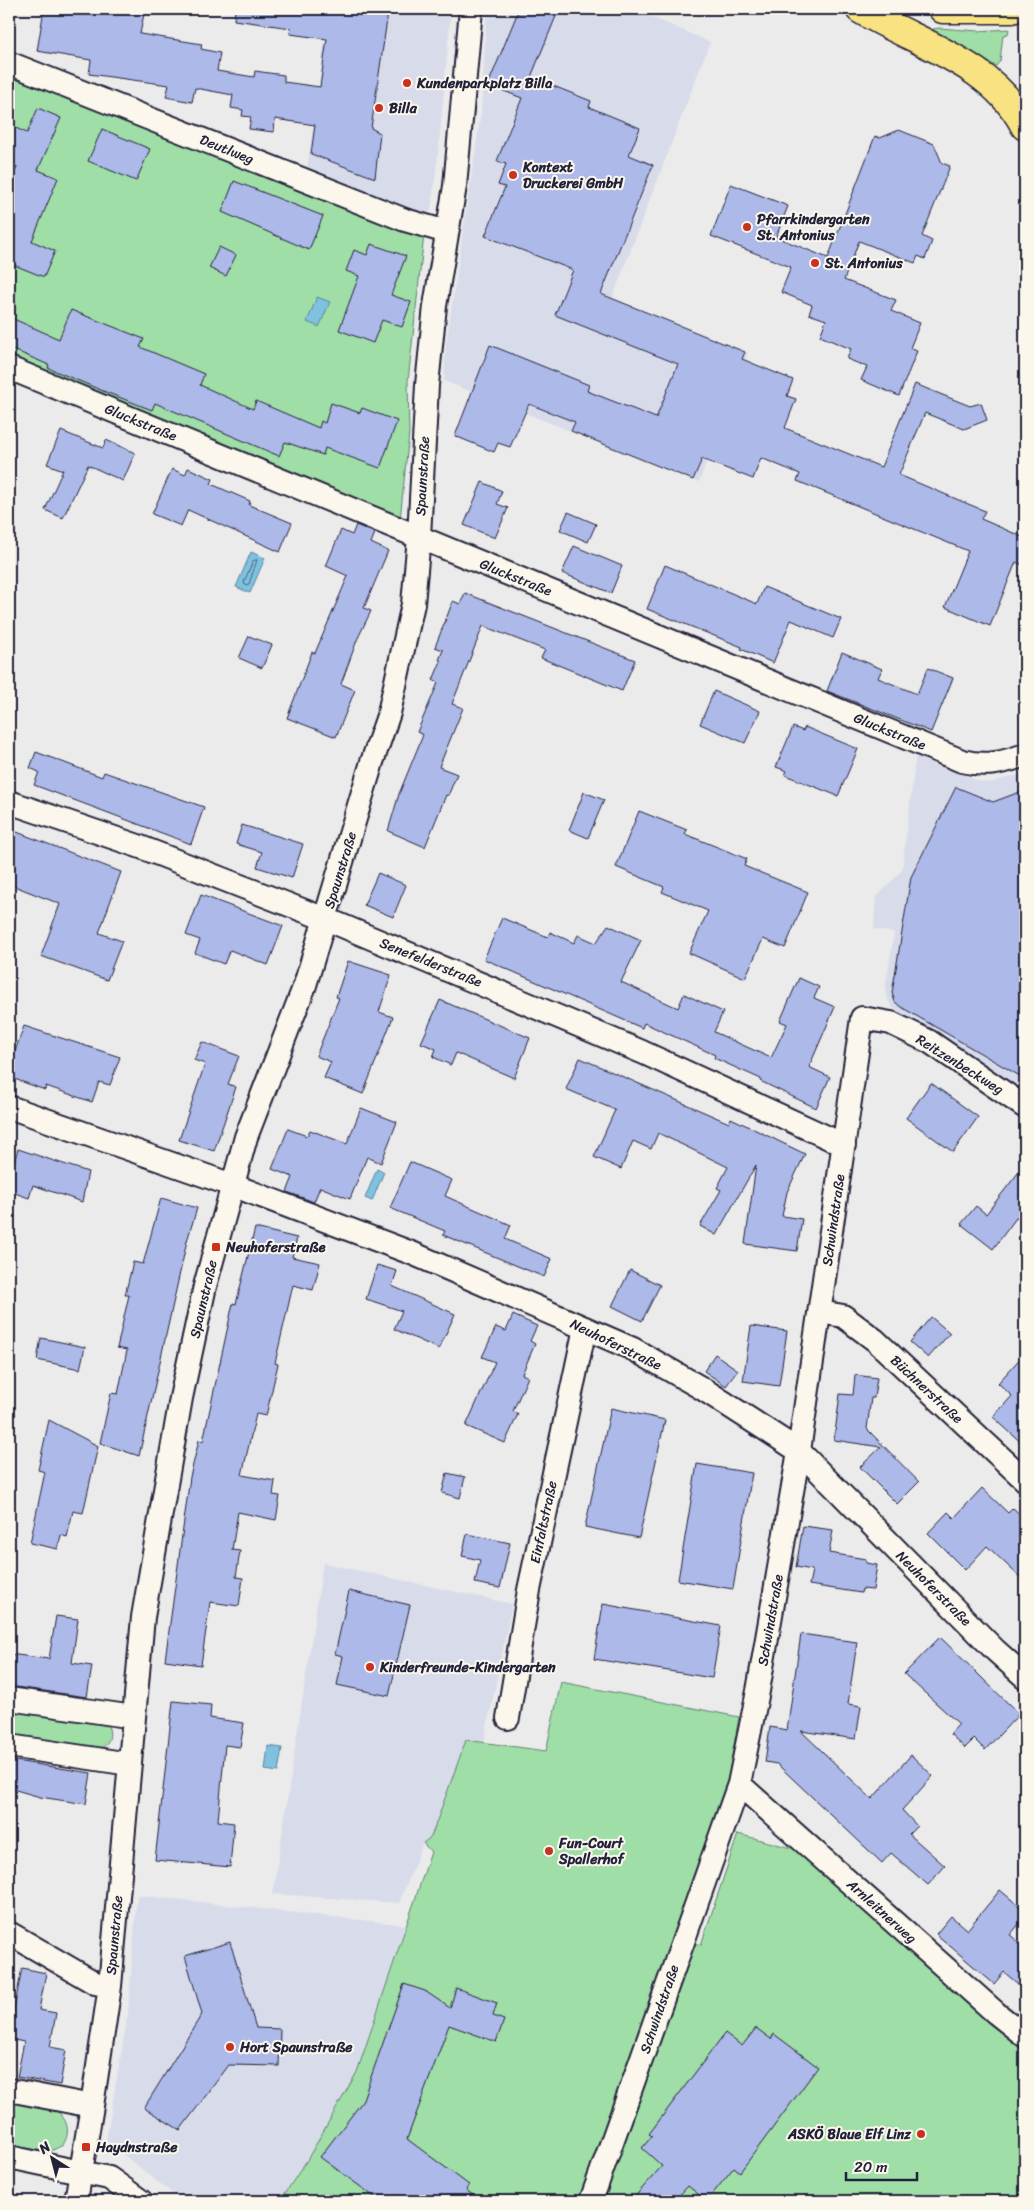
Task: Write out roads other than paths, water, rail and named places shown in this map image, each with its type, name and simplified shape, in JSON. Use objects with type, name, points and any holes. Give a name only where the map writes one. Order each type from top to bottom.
[{"type":"main road","points":[[860,9],[950,56],[990,81],[1012,104],[1025,126]]},
{"type":"main road","points":[[943,9],[1012,9]]},
{"type":"street","name":"Spaunstraße","points":[[76,2201],[110,1986],[143,1617],[161,1502],[198,1320],[232,1185],[246,1138],[305,985],[401,667],[413,604],[419,537],[427,384],[435,306],[455,186],[471,9]]},
{"type":"street","name":"Deutlweg","points":[[9,63],[405,220],[446,232]]},
{"type":"street","name":"Gluckstraße","points":[[9,368],[962,761],[979,766],[992,765],[1025,754]]},
{"type":"street","name":"Senefelderstraße","points":[[9,802],[138,846],[325,919],[642,1052],[844,1145]]},
{"type":"street","name":"Schwindstraße","points":[[591,2201],[739,1784],[758,1691],[799,1451],[862,1018]]},
{"type":"street","name":"Reitzenbeckweg","points":[[862,1018],[891,1023],[930,1042],[1025,1107]]},
{"type":"street","name":"Neuhoferstraße","points":[[9,1107],[232,1185],[422,1258],[633,1349],[695,1384],[799,1451],[995,1650],[1025,1677]]},
{"type":"street","name":"Büchnerstraße","points":[[820,1312],[843,1316],[875,1340],[1025,1480]]},
{"type":"street","name":"Einfaltstraße","points":[[508,1718],[529,1590],[585,1328]]},
{"type":"street","points":[[9,1699],[134,1717]]},
{"type":"street","points":[[9,1746],[130,1764]]},
{"type":"street","name":"Arnleitnerweg","points":[[739,1784],[996,2013],[1025,2036]]},
{"type":"street","points":[[9,1932],[95,1982],[110,1986]]},
{"type":"street","points":[[9,2090],[92,2106]]},
{"type":"street","points":[[9,2158],[109,2178],[141,2201]]},
{"type":"water","points":[[317,297],[330,302],[319,327],[307,322]]},
{"type":"water","points":[[251,552],[265,558],[250,593],[236,587]]},
{"type":"water","points":[[377,1169],[384,1172],[372,1201],[365,1198]]},
{"type":"water","points":[[268,1746],[282,1748],[278,1772],[265,1770]]},
{"type":"place","name":"Kundenparkplatz Billa","points":[[407,83]]},
{"type":"place","name":"Billa","points":[[379,108]]},
{"type":"place","name":"Kontext Druckerei GmbH","points":[[513,175]]},
{"type":"place","name":"Pfarrkindergarten St. Antonius","points":[[747,227]]},
{"type":"place","name":"St. Antonius","points":[[815,263]]},
{"type":"place","name":"Neuhoferstraße","points":[[216,1247]]},
{"type":"place","name":"Kinderfreunde-Kindergarten","points":[[370,1667]]},
{"type":"place","name":"Fun-Court Spallerhof","points":[[549,1851]]},
{"type":"place","name":"Hort Spaunstraße","points":[[230,2047]]},
{"type":"place","name":"ASKÖ Blaue Elf Linz","points":[[921,2134]]},
{"type":"place","name":"Haydnstraße","points":[[86,2147]]}]
